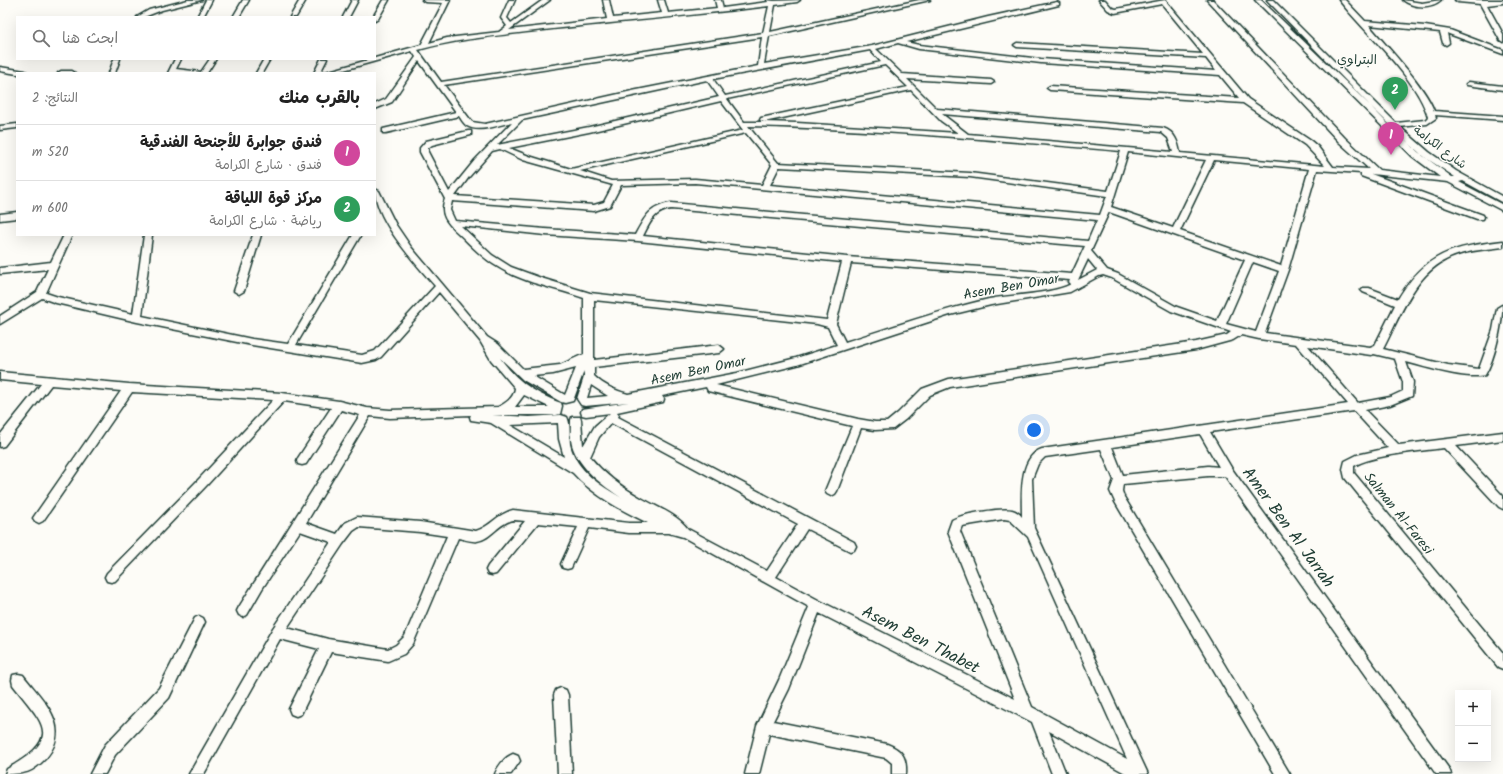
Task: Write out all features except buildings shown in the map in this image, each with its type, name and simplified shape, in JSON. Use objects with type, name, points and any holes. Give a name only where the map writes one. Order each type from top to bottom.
[{"type":"street","points":[[141,16],[163,8],[199,0]]},
{"type":"street","points":[[201,16],[209,0]]},
{"type":"street","points":[[237,16],[246,0]]},
{"type":"street","points":[[294,16],[303,0]]},
{"type":"street","points":[[347,16],[355,0]]},
{"type":"street","points":[[376,17],[386,0]]},
{"type":"street","points":[[424,46],[447,0],[426,0]]},
{"type":"street","points":[[510,25],[504,18],[512,0]]},
{"type":"street","points":[[500,34],[510,25],[547,0]]},
{"type":"street","points":[[606,0],[610,20]]},
{"type":"street","points":[[661,0],[666,15]]},
{"type":"street","points":[[718,0],[722,10]]},
{"type":"street","points":[[376,60],[447,40],[610,20],[722,10],[771,2],[797,0]]},
{"type":"street","points":[[439,84],[766,35],[927,0]]},
{"type":"street","points":[[1102,0],[1110,9],[1115,11],[1162,1],[1245,101],[1308,143],[1332,169]]},
{"type":"street","points":[[1210,0],[1342,140],[1377,172]]},
{"type":"street","name":"شارع الكرامة","points":[[1258,0],[1414,154],[1450,180],[1503,208]]},
{"type":"street","name":"شارع الكرامة","points":[[1270,0],[1394,125],[1426,154],[1464,179],[1503,200]]},
{"type":"street","points":[[1342,0],[1404,72],[1429,106],[1432,113],[1432,118],[1427,122],[1394,125]]},
{"type":"street","points":[[1406,0],[1424,5],[1438,0]]},
{"type":"street","points":[[1458,0],[1483,2],[1503,1]]},
{"type":"street","points":[[761,67],[771,2]]},
{"type":"street","points":[[1483,2],[1503,40]]},
{"type":"street","points":[[414,49],[461,113],[471,125],[478,127],[518,120],[632,93],[761,67],[872,48],[988,19],[1057,4]]},
{"type":"street","points":[[1363,23],[1443,31],[1464,36],[1503,52]]},
{"type":"street","points":[[1443,31],[1446,43]]},
{"type":"street","points":[[900,42],[919,47],[1041,61],[1222,73]]},
{"type":"street","points":[[1017,45],[1208,56]]},
{"type":"street","points":[[872,48],[884,63],[900,76],[936,111],[948,125],[967,136]]},
{"type":"street","points":[[376,106],[389,100],[403,78],[420,56]]},
{"type":"street","points":[[112,72],[117,60]]},
{"type":"street","points":[[172,72],[178,60]]},
{"type":"street","points":[[205,72],[211,60]]},
{"type":"street","points":[[260,72],[266,60]]},
{"type":"street","points":[[318,72],[324,60]]},
{"type":"street","points":[[354,66],[357,60]]},
{"type":"street","points":[[329,72],[375,60]]},
{"type":"street","points":[[490,149],[723,100],[786,84],[884,63]]},
{"type":"street","points":[[0,69],[19,72]]},
{"type":"street","points":[[900,76],[991,82]]},
{"type":"street","points":[[708,78],[735,116],[776,165],[970,175],[1112,194]]},
{"type":"street","points":[[1469,84],[1503,88]]},
{"type":"street","points":[[569,172],[821,109],[912,88]]},
{"type":"street","points":[[1050,88],[1245,101]]},
{"type":"street","points":[[936,111],[1163,130],[1170,134],[1174,139],[1177,154]]},
{"type":"street","points":[[386,131],[461,113]]},
{"type":"street","points":[[1432,113],[1503,118]]},
{"type":"street","points":[[518,120],[490,149],[448,198],[446,206],[446,212],[453,223],[475,246],[508,269],[589,296],[624,301],[792,317],[831,324]]},
{"type":"street","points":[[746,128],[797,125],[967,136],[1377,172],[1450,180],[1464,179]]},
{"type":"street","points":[[0,128],[16,126]]},
{"type":"street","points":[[448,198],[424,152],[424,148],[429,143],[468,133]]},
{"type":"street","points":[[501,147],[526,158],[569,172],[603,182],[618,184],[684,180],[1101,218]]},
{"type":"street","points":[[1070,289],[1101,218],[1107,208],[1125,150]]},
{"type":"street","points":[[1408,175],[1418,168],[1414,154]]},
{"type":"street","points":[[1176,231],[1211,158]]},
{"type":"street","points":[[765,187],[776,165]]},
{"type":"street","points":[[1259,336],[1284,270],[1314,167]]},
{"type":"street","points":[[1357,171],[1480,217]]},
{"type":"street","points":[[448,198],[594,208],[607,204],[618,184]]},
{"type":"street","points":[[377,204],[408,249],[484,339],[494,345],[521,373],[539,386],[562,409],[576,420]]},
{"type":"street","points":[[638,238],[652,213],[657,209],[671,206],[1088,248]]},
{"type":"street","points":[[1107,208],[1284,270]]},
{"type":"street","points":[[0,217],[16,213]]},
{"type":"street","points":[[453,223],[545,232],[638,238],[846,260],[1075,277]]},
{"type":"street","points":[[0,321],[41,294],[68,236]]},
{"type":"street","points":[[137,319],[148,236]]},
{"type":"street","points":[[239,291],[257,236]]},
{"type":"street","points":[[290,348],[356,236]]},
{"type":"street","points":[[1374,350],[1379,347],[1400,303],[1415,280],[1425,269],[1452,252],[1480,246],[1503,244]]},
{"type":"street","points":[[1088,248],[1104,272],[1115,276],[1174,309],[1220,326],[1259,336],[1367,351],[1374,350],[1467,371],[1482,372],[1485,369],[1500,326],[1502,308]]},
{"type":"street","points":[[1220,326],[1250,259]]},
{"type":"street","points":[[842,345],[831,324],[846,260]]},
{"type":"street","points":[[0,271],[54,265]]},
{"type":"street","name":"Asem Ben Omar","points":[[710,385],[969,307],[991,302],[1048,295],[1070,289],[1094,273],[1104,272]]},
{"type":"street","points":[[41,294],[56,300],[137,319],[252,342],[353,358],[373,357],[378,354],[440,286]]},
{"type":"street","points":[[1366,290],[1400,303]]},
{"type":"street","points":[[589,296],[588,349],[586,362],[588,377],[585,404],[576,420],[576,438],[578,446],[584,458],[607,482],[676,524],[686,533]]},
{"type":"street","points":[[0,376],[129,388],[282,397],[339,405],[367,412],[398,414],[454,413],[538,420],[562,409],[585,404],[631,402],[710,385],[858,423],[875,426],[889,426],[902,416],[926,392],[949,383],[1196,346],[1223,340],[1240,331]]},
{"type":"street","points":[[484,339],[486,346],[492,355],[520,388],[562,409]]},
{"type":"street","points":[[1299,342],[1356,407],[1397,450]]},
{"type":"street","points":[[521,373],[554,372],[586,362],[719,349]]},
{"type":"street","points":[[1028,528],[1027,479],[1030,469],[1037,456],[1042,453],[1356,407],[1403,397],[1408,393],[1408,382],[1399,356]]},
{"type":"street","points":[[576,470],[567,454],[565,446],[562,409],[586,362]]},
{"type":"street","points":[[588,377],[596,385],[606,391],[631,402]]},
{"type":"street","points":[[0,443],[49,380]]},
{"type":"street","points":[[39,518],[73,471],[129,388]]},
{"type":"street","points":[[494,416],[513,403],[520,393],[520,388]]},
{"type":"street","points":[[111,578],[282,397]]},
{"type":"street","points":[[584,458],[593,435],[610,418],[631,402]]},
{"type":"street","points":[[302,460],[339,405]]},
{"type":"street","points":[[243,611],[367,412]]},
{"type":"street","points":[[494,416],[576,470],[612,497],[670,528],[686,533]]},
{"type":"street","points":[[610,418],[850,546]]},
{"type":"street","points":[[831,491],[858,423]]},
{"type":"street","points":[[1203,429],[1228,472]]},
{"type":"street","name":"Salman Al-Faresi","points":[[1503,436],[1397,450],[1357,458],[1349,464],[1348,469],[1349,475],[1503,663]]},
{"type":"street","points":[[1105,444],[1119,480],[1116,491],[1119,500],[1283,774]]},
{"type":"street","points":[[1447,444],[1503,504]]},
{"type":"street","name":"Amer Ben Al Jarrah","points":[[1119,480],[1208,471],[1228,472],[1444,774]]},
{"type":"street","points":[[1059,774],[1032,715],[954,531],[956,524],[959,522],[1004,514],[1013,515],[1028,528],[1141,774]]},
{"type":"street","points":[[196,774],[277,632],[339,540],[349,527],[357,522],[420,527],[474,536],[480,535],[510,515],[629,528],[670,528]]},
{"type":"street","points":[[492,570],[536,518]]},
{"type":"street","points":[[769,578],[806,522]]},
{"type":"street","points":[[567,564],[586,523]]},
{"type":"street","points":[[298,525],[339,540]]},
{"type":"street","points":[[277,632],[328,645],[388,655],[403,647],[409,640],[455,532]]},
{"type":"street","name":"Asem Ben Thabet","points":[[686,533],[816,605],[1032,715],[1141,774]]},
{"type":"street","points":[[752,774],[764,726],[784,684],[816,605]]},
{"type":"street","points":[[98,774],[110,750],[164,693],[199,622]]},
{"type":"street","points":[[296,709],[328,645]]},
{"type":"street","points":[[12,774],[32,762],[41,752],[47,743],[51,727],[48,718],[18,680]]},
{"type":"street","points":[[561,694],[565,774]]},
{"type":"street","points":[[764,726],[892,752],[898,758],[900,764],[899,774]]},
{"type":"street","points":[[502,774],[513,761]]},
{"type":"place","name":"مركز قوة اللياقة","points":[[1395,110]]},
{"type":"place","name":"فندق جوابرة للأجنحة الفندقية","points":[[1391,155]]},
{"type":"district","name":"البتراوي","points":[[1357,59]]}]
